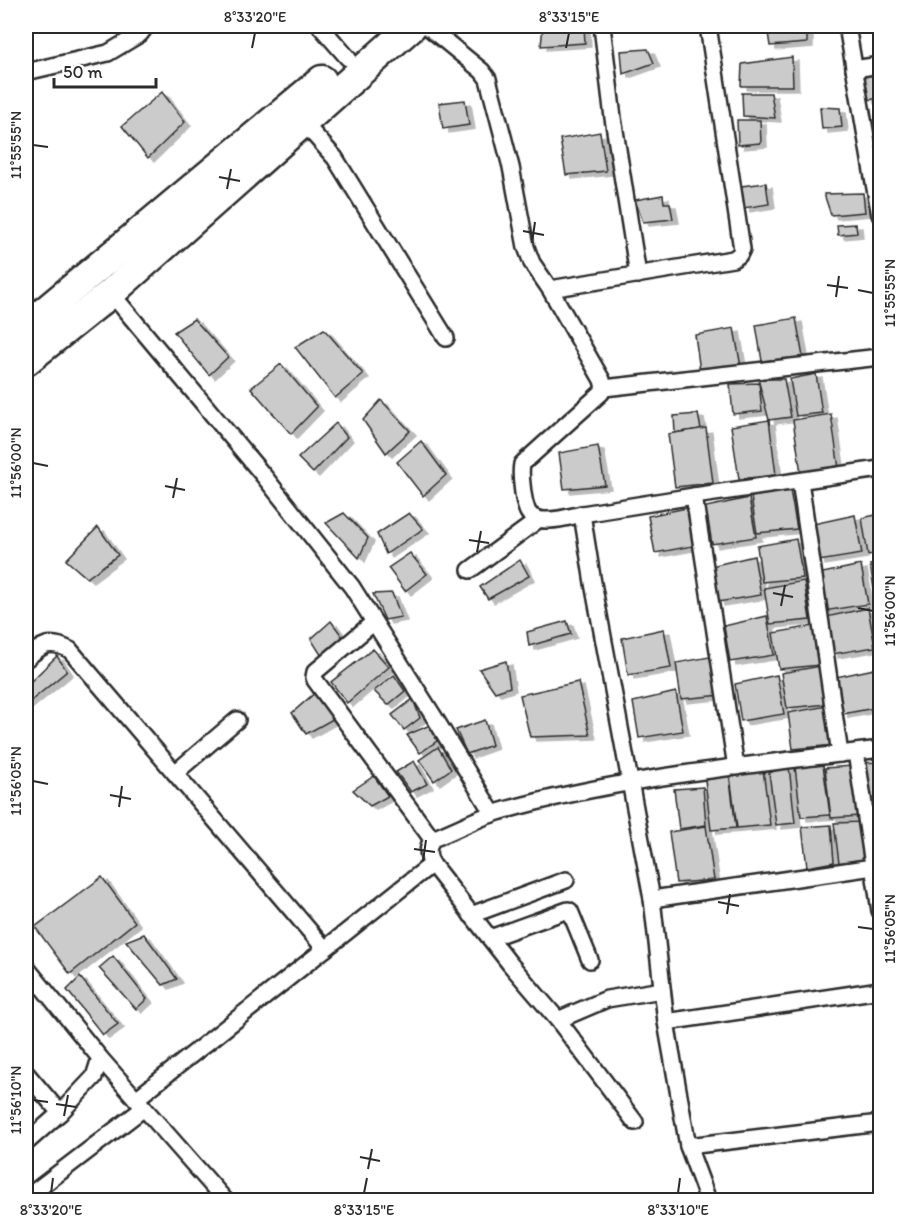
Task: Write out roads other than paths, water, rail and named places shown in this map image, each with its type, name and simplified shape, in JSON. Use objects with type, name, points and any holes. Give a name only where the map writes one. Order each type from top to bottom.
[{"type":"highway","points":[[26,327],[384,26]]},
{"type":"highway","points":[[26,361],[111,293],[412,26]]},
{"type":"street","points":[[26,72],[108,53],[140,34],[146,26]]},
{"type":"street","points":[[320,26],[348,58]]},
{"type":"street","points":[[427,26],[482,71],[488,80],[511,167],[526,246],[532,263],[550,289],[602,380],[601,393],[522,464],[521,477],[525,502],[528,512],[533,517],[545,521],[694,496],[880,469]]},
{"type":"street","points":[[602,26],[613,118],[638,275]]},
{"type":"street","points":[[550,289],[733,260],[739,255],[742,249],[708,26]]},
{"type":"street","points":[[847,26],[877,182],[880,216]]},
{"type":"street","points":[[854,69],[880,65]]},
{"type":"street","points":[[303,122],[335,158],[446,338]]},
{"type":"street","points":[[111,293],[263,475],[352,587],[493,814]]},
{"type":"street","points":[[603,388],[880,357]]},
{"type":"street","points":[[800,482],[840,754]]},
{"type":"street","points":[[694,496],[736,767]]},
{"type":"street","points":[[582,514],[652,899],[666,1022],[688,1146],[708,1200]]},
{"type":"street","points":[[470,570],[538,520]]},
{"type":"street","points":[[374,622],[315,672],[315,680],[432,839]]},
{"type":"street","points":[[26,658],[42,645],[61,645],[70,650],[325,949]]},
{"type":"street","points":[[175,773],[237,720]]},
{"type":"street","points":[[635,1122],[558,1020],[510,964],[432,864],[428,857],[428,847],[432,839],[493,814],[552,798],[630,783],[736,767],[880,749]]},
{"type":"street","points":[[856,752],[878,867],[880,911]]},
{"type":"street","points":[[26,1198],[325,949],[432,864]]},
{"type":"street","points":[[652,899],[878,867]]},
{"type":"street","points":[[471,915],[566,880]]},
{"type":"street","points":[[490,938],[568,910],[590,960]]},
{"type":"street","points":[[26,967],[219,1198]]},
{"type":"street","points":[[558,1020],[607,999],[662,990]]},
{"type":"street","points":[[666,1022],[880,990]]},
{"type":"street","points":[[26,1143],[60,1113],[94,1077],[100,1058]]},
{"type":"street","points":[[28,1079],[60,1113]]},
{"type":"street","points":[[688,1146],[880,1123]]}]
